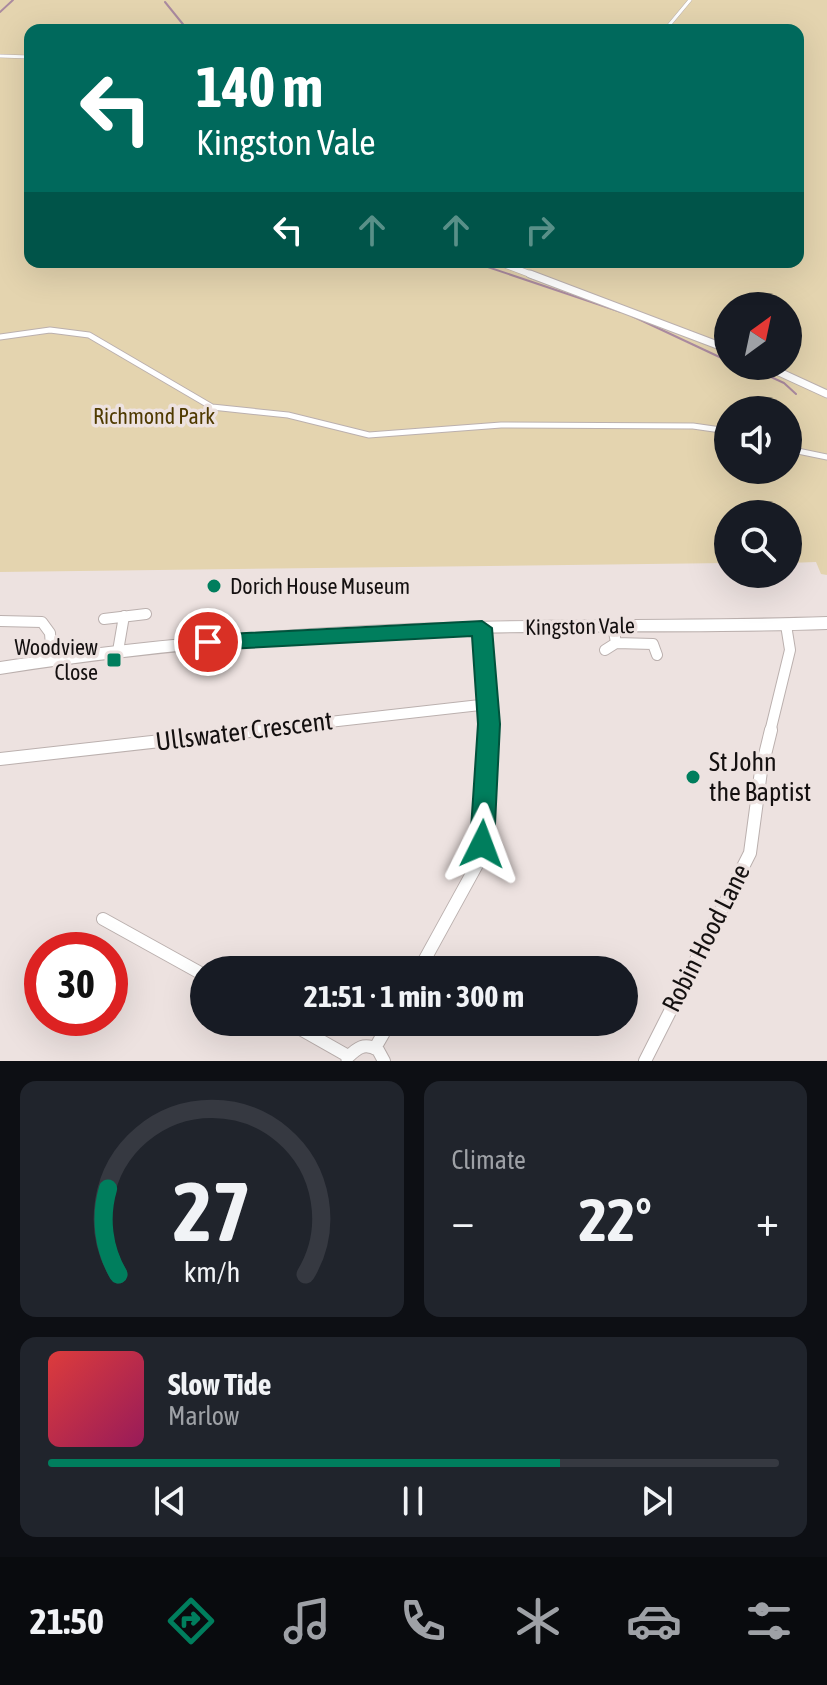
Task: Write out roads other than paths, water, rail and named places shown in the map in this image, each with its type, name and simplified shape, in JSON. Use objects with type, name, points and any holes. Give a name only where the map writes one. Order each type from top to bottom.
[{"type":"main road","name":"Kingston Vale","points":[[0,668],[52,659],[228,640],[482,628],[827,623]]},
{"type":"street","points":[[670,24],[690,0]]},
{"type":"street","points":[[0,56],[24,57]]},
{"type":"street","points":[[514,268],[714,344]]},
{"type":"street","points":[[0,337],[50,330],[89,335],[108,343],[195,400],[212,407],[280,414],[369,435],[501,425],[693,426],[714,429]]},
{"type":"street","points":[[796,380],[827,394]]},
{"type":"street","points":[[802,452],[827,457]]},
{"type":"street","points":[[104,619],[146,614]]},
{"type":"street","points":[[118,651],[124,616]]},
{"type":"street","points":[[0,621],[35,620],[49,626],[53,632],[52,659]]},
{"type":"street","name":"Robin Hood Lane","points":[[645,1061],[750,853],[761,771],[790,650],[786,625]]},
{"type":"street","points":[[613,626],[616,643]]},
{"type":"street","points":[[427,956],[480,859],[489,704],[482,628]]},
{"type":"street","points":[[605,650],[616,643],[653,644],[657,655]]},
{"type":"street","name":"Ullswater Crescent","points":[[0,759],[489,704]]},
{"type":"street","points":[[103,919],[190,967]]},
{"type":"street","points":[[311,1036],[347,1058],[357,1047],[375,1048]]},
{"type":"street","points":[[375,1048],[382,1036]]},
{"type":"street","points":[[375,1048],[384,1061]]},
{"type":"waterway","points":[[0,12],[13,0]]},
{"type":"waterway","points":[[165,2],[183,24]]},
{"type":"waterway","points":[[491,268],[621,312]]},
{"type":"waterway","points":[[632,316],[714,354]]},
{"type":"waterway","points":[[777,380],[796,394]]},
{"type":"place","name":"Dorich House Museum","points":[[214,586]]},
{"type":"place","name":"Woodview Close","points":[[114,660]]},
{"type":"place","name":"St John the Baptist","points":[[693,777]]},
{"type":"park label","name":"Richmond Park","points":[[154,416]]}]
